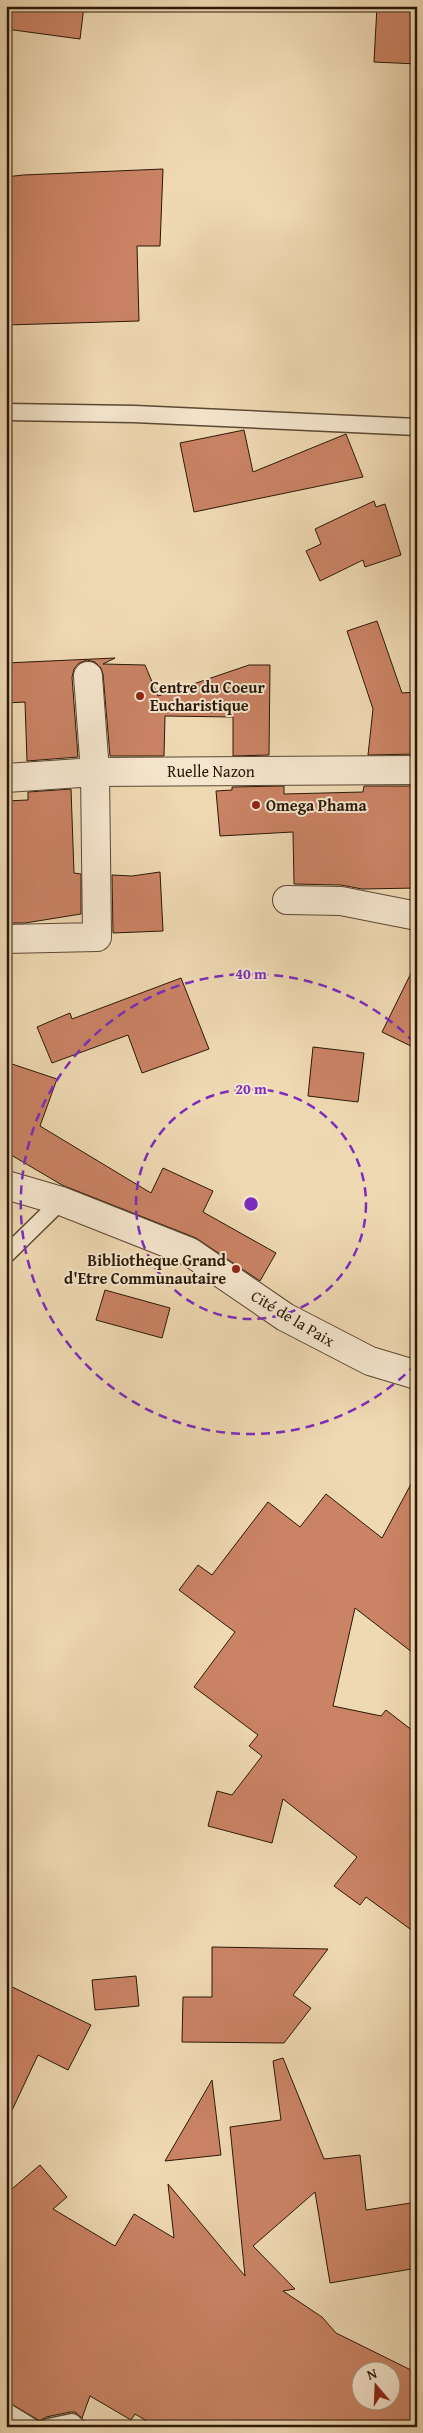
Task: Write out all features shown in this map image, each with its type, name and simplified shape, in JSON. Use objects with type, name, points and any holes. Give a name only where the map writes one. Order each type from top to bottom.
[{"type":"street","points":[[6,939],[97,937],[95,772],[88,676]]},
{"type":"street","name":"Ruelle Nazon","points":[[6,778],[95,772],[417,770]]},
{"type":"street","points":[[287,900],[342,901],[417,916]]},
{"type":"street","name":"Cité de la Paix","points":[[6,1185],[61,1201],[190,1252],[286,1317],[370,1361],[417,1375]]},
{"type":"lane","points":[[6,412],[134,414],[417,426]]},
{"type":"lane","points":[[6,1255],[61,1201]]},
{"type":"lane","points":[[6,2411],[32,2427]]},
{"type":"lane","points":[[48,2427],[72,2422],[78,2427]]},
{"type":"building","points":[[6,6],[84,6],[80,39],[6,29]]},
{"type":"building","points":[[377,6],[417,6],[417,64],[374,62]]},
{"type":"building","points":[[163,169],[160,246],[137,246],[139,321],[6,325],[6,177]]},
{"type":"building","points":[[244,430],[253,472],[346,434],[363,477],[194,512],[180,443]]},
{"type":"building","points":[[374,501],[376,507],[385,504],[401,555],[365,567],[363,560],[320,581],[306,551],[321,544],[315,529]]},
{"type":"building","points":[[377,621],[402,693],[417,692],[417,754],[368,755],[373,709],[347,631]]},
{"type":"building","points":[[115,658],[103,664],[145,665],[158,696],[249,665],[270,665],[269,755],[233,756],[233,717],[165,716],[164,756],[110,756],[103,674],[101,668],[95,662],[87,660],[79,663],[74,669],[72,677],[78,757],[27,761],[25,702],[6,703],[6,663]]},
{"type":"building","points":[[284,786],[284,794],[363,792],[364,786],[417,786],[417,888],[362,889],[341,885],[294,884],[293,832],[220,836],[216,791],[232,790],[232,787]]},
{"type":"building","points":[[71,789],[74,873],[81,874],[81,914],[25,923],[6,923],[6,801],[28,800],[28,792]]},
{"type":"building","points":[[160,872],[163,931],[113,933],[112,875],[132,876]]},
{"type":"building","points":[[417,961],[417,1049],[382,1032]]},
{"type":"building","points":[[181,978],[209,1049],[142,1073],[128,1035],[52,1063],[37,1027],[70,1013],[72,1019]]},
{"type":"building","points":[[313,1047],[364,1053],[358,1102],[308,1096]]},
{"type":"building","points":[[6,1062],[57,1079],[40,1126],[151,1193],[163,1168],[213,1191],[203,1212],[276,1253],[260,1281],[196,1238],[62,1185],[6,1152]]},
{"type":"building","points":[[105,1290],[170,1308],[162,1338],[96,1320]]},
{"type":"building","points":[[417,1473],[417,1656],[355,1608],[333,1706],[381,1716],[386,1710],[417,1734],[417,1934],[366,1897],[360,1905],[334,1886],[357,1857],[283,1799],[272,1843],[208,1826],[217,1791],[232,1795],[262,1756],[249,1746],[258,1735],[194,1687],[235,1632],[179,1590],[198,1565],[212,1575],[268,1502],[300,1527],[326,1494],[382,1538]]},
{"type":"building","points":[[212,1947],[328,1949],[293,1995],[311,2008],[284,2043],[182,2042],[183,1997],[212,1997]]},
{"type":"building","points":[[136,1976],[139,2006],[95,2010],[92,1980]]},
{"type":"building","points":[[6,1984],[91,2025],[68,2070],[38,2055],[6,2123]]},
{"type":"building","points":[[283,2058],[324,2159],[360,2155],[366,2210],[417,2202],[417,2268],[330,2283],[315,2192],[253,2246],[295,2289],[283,2291],[322,2317],[336,2333],[391,2360],[350,2360],[350,2410],[400,2410],[400,2365],[417,2373],[417,2427],[157,2427],[135,2414],[131,2420],[90,2396],[82,2418],[75,2412],[70,2412],[46,2417],[40,2421],[6,2401],[6,2194],[40,2165],[67,2197],[53,2209],[115,2246],[134,2214],[174,2238],[168,2184],[245,2276],[230,2127],[281,2120],[273,2061]]},
{"type":"building","points":[[212,2080],[221,2155],[165,2161]]},
{"type":"place","name":"Centre du Coeur Eucharistique","points":[[140,696]]},
{"type":"place","name":"Omega Phama","points":[[256,805]]},
{"type":"place","name":"Bibliotheque Grand d'Etre Communautaire","points":[[236,1269]]}]
